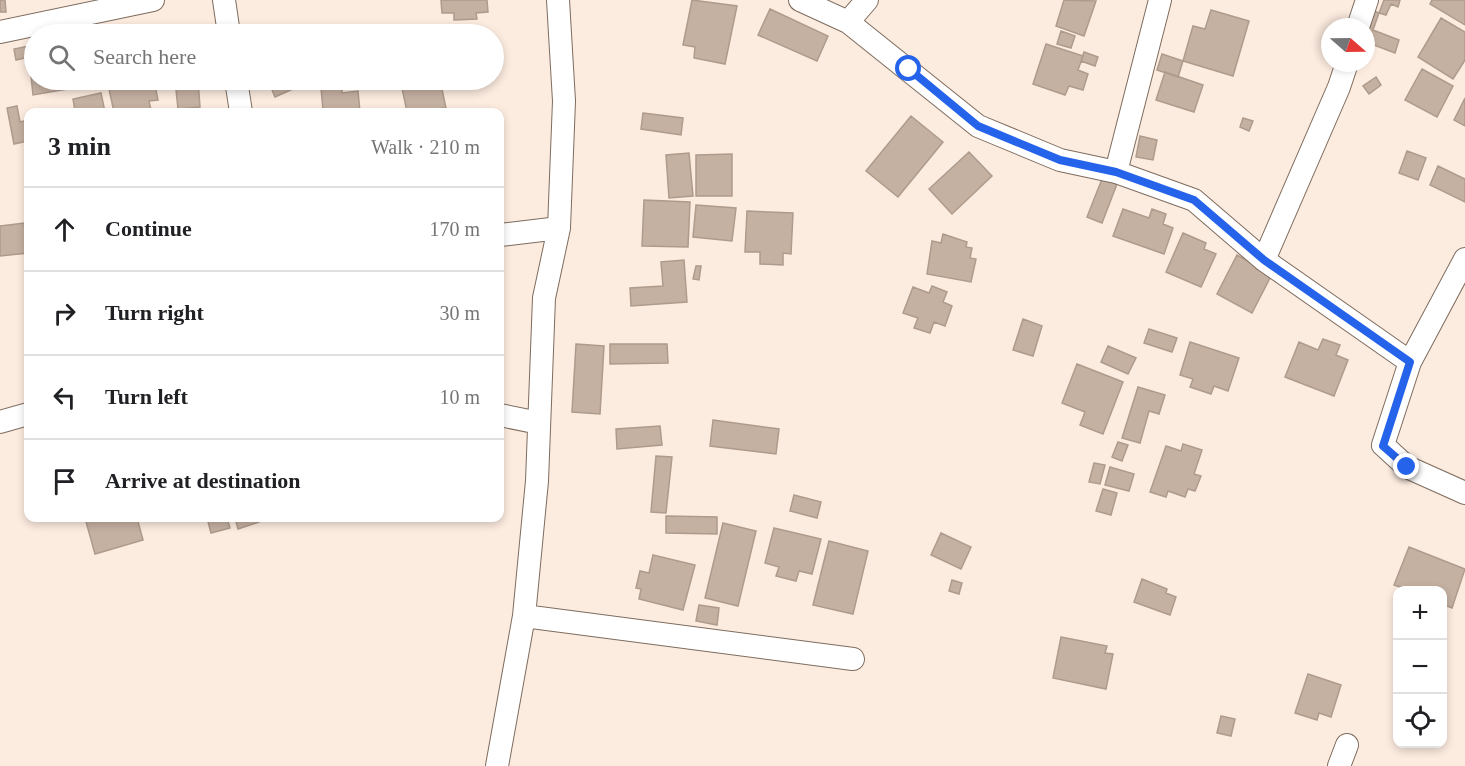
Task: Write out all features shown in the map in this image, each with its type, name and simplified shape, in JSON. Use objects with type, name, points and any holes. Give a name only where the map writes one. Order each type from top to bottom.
[{"type":"street","points":[[38,24],[153,0]]},
{"type":"street","points":[[224,0],[228,24]]},
{"type":"street","points":[[497,766],[524,616],[537,481],[544,298],[559,228],[564,101],[558,0]]},
{"type":"street","points":[[800,0],[848,22],[978,126],[1060,160],[1116,172],[1194,200],[1264,260],[1410,362]]},
{"type":"street","points":[[848,22],[867,0]]},
{"type":"street","points":[[1116,172],[1160,0]]},
{"type":"street","points":[[1361,18],[1367,0]]},
{"type":"street","points":[[0,32],[24,27]]},
{"type":"street","points":[[1264,260],[1344,72]]},
{"type":"street","points":[[238,90],[240,108]]},
{"type":"street","points":[[504,235],[559,228]]},
{"type":"street","points":[[1465,259],[1410,362],[1383,446],[1407,467],[1465,493]]},
{"type":"street","points":[[0,422],[24,415]]},
{"type":"street","points":[[504,416],[539,423]]},
{"type":"street","points":[[524,616],[853,659]]},
{"type":"street","points":[[1339,766],[1347,745]]},
{"type":"building","points":[[0,0],[5,0],[6,12],[0,12]]},
{"type":"building","points":[[441,0],[487,0],[488,12],[476,13],[477,19],[454,20],[454,13],[442,13]]},
{"type":"building","points":[[692,0],[737,6],[725,64],[694,58],[695,47],[683,45]]},
{"type":"building","points":[[1064,0],[1096,1],[1084,36],[1056,26]]},
{"type":"building","points":[[1384,0],[1400,0],[1398,7],[1391,4],[1386,15],[1379,13]]},
{"type":"building","points":[[1432,0],[1465,0],[1465,25],[1430,4]]},
{"type":"building","points":[[770,9],[828,36],[817,61],[758,35]]},
{"type":"building","points":[[1211,10],[1249,21],[1233,76],[1183,61],[1193,26],[1205,29]]},
{"type":"building","points":[[1374,11],[1379,13],[1375,24],[1375,18],[1371,18]]},
{"type":"building","points":[[1441,18],[1465,32],[1465,60],[1453,79],[1418,57]]},
{"type":"building","points":[[1061,31],[1075,36],[1071,48],[1057,44]]},
{"type":"building","points":[[1375,31],[1399,40],[1395,53],[1375,45]]},
{"type":"building","points":[[1046,44],[1083,56],[1078,70],[1088,74],[1083,90],[1069,86],[1065,95],[1033,84]]},
{"type":"building","points":[[24,47],[24,58],[16,60],[14,49]]},
{"type":"building","points":[[1084,52],[1098,57],[1095,66],[1081,61]]},
{"type":"building","points":[[1162,54],[1183,61],[1178,77],[1157,70]]},
{"type":"building","points":[[1422,69],[1453,86],[1437,117],[1405,100]]},
{"type":"building","points":[[1165,72],[1203,85],[1194,112],[1156,100]]},
{"type":"building","points":[[1376,77],[1381,85],[1369,94],[1363,86]]},
{"type":"building","points":[[32,90],[62,90],[33,95]]},
{"type":"building","points":[[109,90],[156,90],[158,100],[149,101],[151,108],[113,108]]},
{"type":"building","points":[[176,90],[199,90],[200,107],[178,108]]},
{"type":"building","points":[[272,90],[291,90],[275,97]]},
{"type":"building","points":[[321,90],[342,90],[342,93],[358,91],[360,108],[323,108]]},
{"type":"building","points":[[402,90],[442,90],[446,108],[406,108]]},
{"type":"building","points":[[101,93],[104,108],[74,108],[73,99]]},
{"type":"building","points":[[1465,98],[1465,126],[1454,120]]},
{"type":"building","points":[[17,106],[20,122],[24,121],[24,142],[14,144],[7,108]]},
{"type":"building","points":[[643,113],[683,118],[681,135],[641,129]]},
{"type":"building","points":[[911,116],[943,142],[898,197],[866,171]]},
{"type":"building","points":[[1243,118],[1253,121],[1249,131],[1240,127]]},
{"type":"building","points":[[1140,136],[1157,140],[1153,160],[1136,157]]},
{"type":"building","points":[[1407,151],[1426,158],[1418,180],[1399,173]]},
{"type":"building","points":[[969,152],[992,176],[952,214],[929,189]]},
{"type":"building","points":[[689,153],[693,196],[669,198],[666,155]]},
{"type":"building","points":[[732,154],[732,196],[696,196],[696,155]]},
{"type":"building","points":[[1438,166],[1465,179],[1465,202],[1430,185]]},
{"type":"building","points":[[1102,179],[1117,184],[1102,223],[1087,217]]},
{"type":"building","points":[[644,200],[690,202],[688,247],[642,246]]},
{"type":"building","points":[[696,205],[736,208],[732,241],[693,237]]},
{"type":"building","points":[[1123,209],[1149,218],[1152,209],[1166,214],[1163,224],[1173,228],[1164,254],[1113,236]]},
{"type":"building","points":[[747,211],[793,213],[791,254],[783,253],[783,265],[760,264],[760,252],[745,252]]},
{"type":"building","points":[[24,223],[24,253],[0,256],[0,226]]},
{"type":"building","points":[[1183,233],[1206,243],[1204,249],[1216,254],[1201,287],[1166,272]]},
{"type":"building","points":[[943,234],[967,242],[966,247],[972,248],[970,258],[976,259],[971,282],[927,274],[932,241],[941,243]]},
{"type":"building","points":[[1237,255],[1272,274],[1252,313],[1217,294]]},
{"type":"building","points":[[684,260],[687,302],[631,306],[630,288],[663,286],[661,262]]},
{"type":"building","points":[[696,266],[701,266],[699,280],[693,279]]},
{"type":"building","points":[[932,286],[947,292],[943,302],[952,306],[945,326],[934,322],[930,333],[914,328],[918,318],[903,313],[913,287],[929,293]]},
{"type":"building","points":[[1023,319],[1042,326],[1033,356],[1013,350]]},
{"type":"building","points":[[1149,329],[1177,338],[1172,352],[1144,343]]},
{"type":"building","points":[[1323,339],[1340,345],[1336,355],[1348,360],[1334,396],[1285,377],[1299,342],[1318,350]]},
{"type":"building","points":[[1190,342],[1239,358],[1228,391],[1214,386],[1211,394],[1190,387],[1193,379],[1180,375]]},
{"type":"building","points":[[576,344],[604,346],[600,414],[572,412]]},
{"type":"building","points":[[610,344],[667,344],[668,363],[610,364]]},
{"type":"building","points":[[1108,346],[1136,358],[1128,374],[1101,362]]},
{"type":"building","points":[[1077,364],[1123,382],[1103,434],[1080,425],[1085,412],[1062,403]]},
{"type":"building","points":[[1138,387],[1165,395],[1159,414],[1149,411],[1140,443],[1122,438]]},
{"type":"building","points":[[713,420],[779,429],[776,454],[710,446]]},
{"type":"building","points":[[660,426],[662,445],[617,449],[616,429]]},
{"type":"building","points":[[1118,442],[1128,445],[1122,461],[1112,457]]},
{"type":"building","points":[[1183,444],[1202,450],[1194,474],[1201,476],[1195,491],[1188,489],[1185,497],[1168,491],[1166,497],[1150,492],[1166,446],[1181,451]]},
{"type":"building","points":[[656,456],[672,457],[666,513],[651,512]]},
{"type":"building","points":[[1094,463],[1105,465],[1100,484],[1089,482]]},
{"type":"building","points":[[1110,467],[1134,474],[1129,491],[1105,485]]},
{"type":"building","points":[[1103,489],[1117,493],[1111,515],[1096,511]]},
{"type":"building","points":[[794,495],[821,502],[817,518],[790,511]]},
{"type":"building","points":[[666,516],[717,517],[717,534],[666,533]]},
{"type":"building","points":[[86,522],[138,522],[143,540],[95,554]]},
{"type":"building","points":[[208,522],[228,522],[230,528],[211,533]]},
{"type":"building","points":[[236,522],[259,522],[238,529]]},
{"type":"building","points":[[723,523],[756,531],[738,606],[705,598]]},
{"type":"building","points":[[774,528],[821,539],[812,574],[799,571],[796,581],[776,576],[779,567],[765,563]]},
{"type":"building","points":[[941,533],[971,547],[961,569],[931,555]]},
{"type":"building","points":[[829,541],[868,551],[853,614],[813,605]]},
{"type":"building","points":[[1409,547],[1465,569],[1452,608],[1447,606],[1447,586],[1394,585]]},
{"type":"building","points":[[653,555],[695,565],[683,610],[639,599],[641,589],[636,588],[640,571],[649,573]]},
{"type":"building","points":[[1142,579],[1167,589],[1166,593],[1176,597],[1170,615],[1134,602]]},
{"type":"building","points":[[952,580],[962,583],[959,594],[949,591]]},
{"type":"building","points":[[699,605],[719,608],[717,625],[696,621]]},
{"type":"building","points":[[1061,637],[1107,646],[1105,653],[1113,654],[1106,689],[1053,678]]},
{"type":"building","points":[[1308,674],[1341,685],[1331,717],[1319,713],[1317,720],[1295,713]]},
{"type":"building","points":[[1221,716],[1235,719],[1231,736],[1217,733]]},
{"type":"route","points":[[909,69],[978,126],[1060,160],[1116,172],[1194,200],[1264,260],[1410,362],[1383,446],[1407,467]]}]
